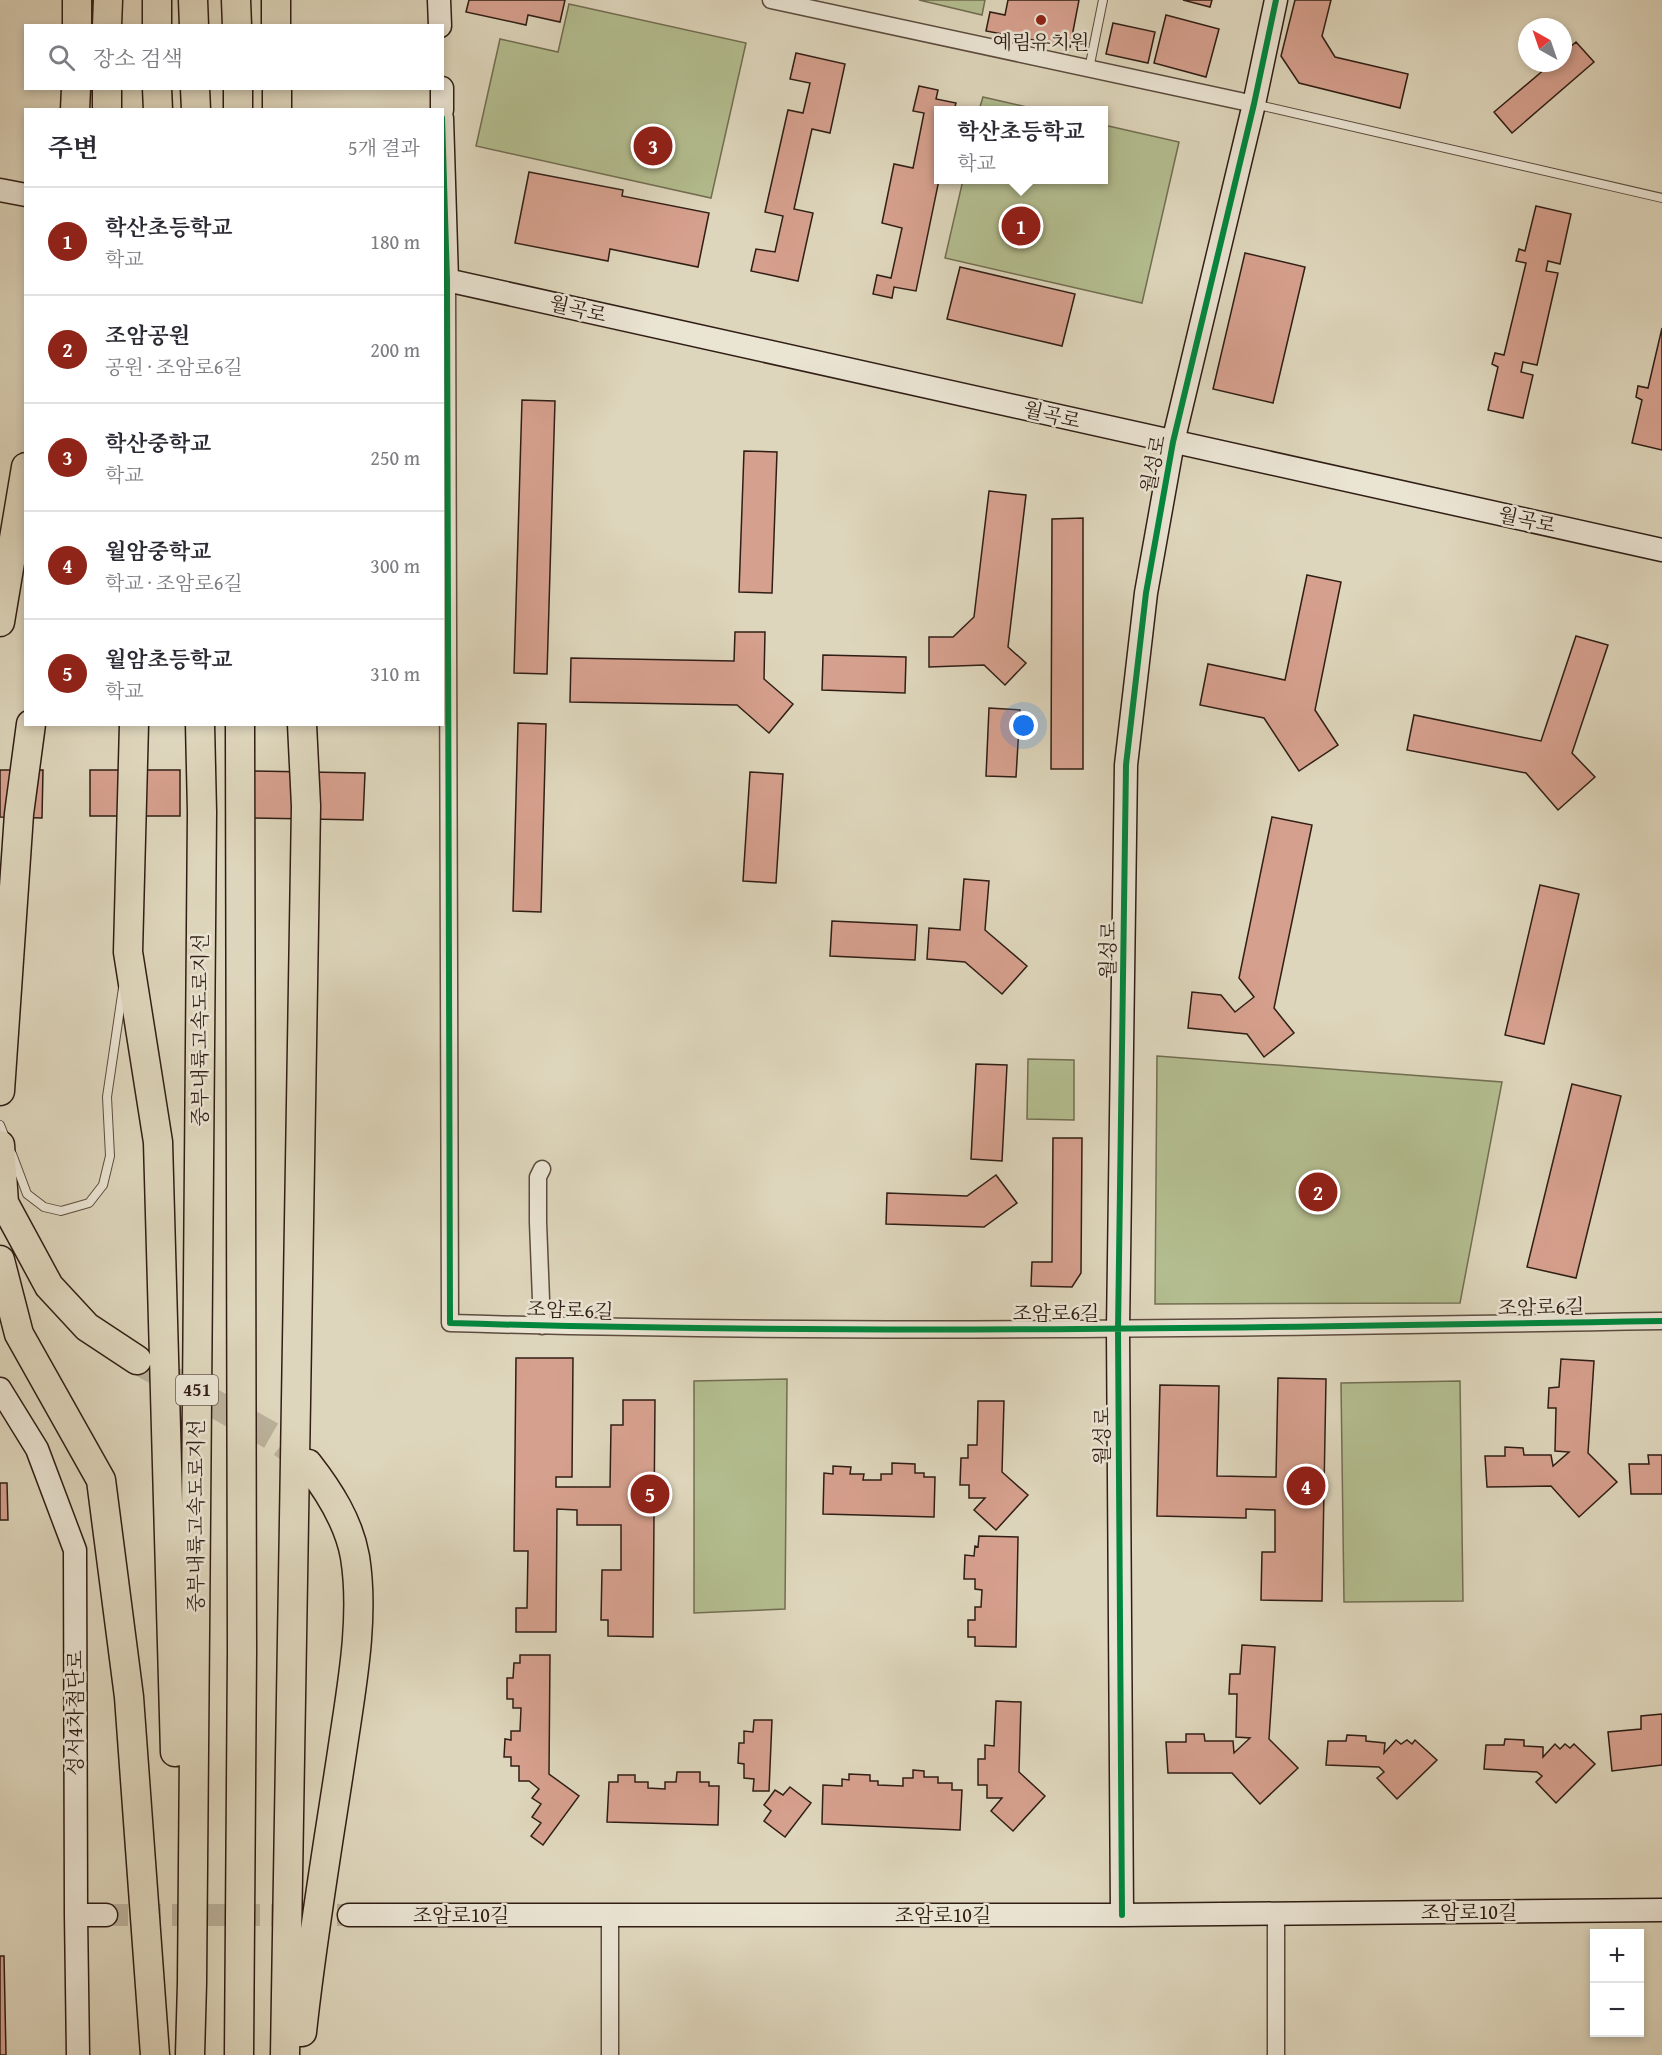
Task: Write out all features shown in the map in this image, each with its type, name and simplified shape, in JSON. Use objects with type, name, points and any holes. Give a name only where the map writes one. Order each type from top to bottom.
[{"type":"highway","points":[[76,24],[77,0]]},
{"type":"highway","points":[[107,24],[108,0]]},
{"type":"highway","points":[[157,0],[157,24]]},
{"type":"highway","points":[[193,0],[194,24]]},
{"type":"highway","points":[[236,0],[237,24]]},
{"type":"highway","points":[[276,0],[276,24]]},
{"type":"highway","points":[[75,108],[76,90]]},
{"type":"highway","points":[[107,90],[107,108]]},
{"type":"highway","points":[[157,90],[158,108]]},
{"type":"highway","points":[[195,90],[196,108]]},
{"type":"highway","points":[[238,90],[238,108]]},
{"type":"highway","points":[[277,90],[277,108]]},
{"type":"highway","points":[[0,622],[24,479]]},
{"type":"highway","points":[[0,1091],[19,814],[31,726]]},
{"type":"highway","points":[[134,726],[128,952],[158,1142],[177,1825],[192,1983]]},
{"type":"highway","name":"중부내륙고속도로지선","points":[[190,2055],[202,836],[200,726]]},
{"type":"highway","name":"중부내륙고속도로지선","points":[[239,2055],[242,1651],[240,726]]},
{"type":"highway","points":[[285,2055],[306,806],[302,726]]},
{"type":"highway","points":[[0,1145],[4,1203],[49,1286],[87,1327],[137,1360]]},
{"type":"highway","points":[[0,1260],[19,1334],[101,1480],[129,1697],[155,2055]]},
{"type":"highway","points":[[299,2055],[353,1675],[358,1606],[355,1556],[344,1522],[324,1485],[308,1464]]},
{"type":"street","points":[[439,0],[440,24]]},
{"type":"street","points":[[771,0],[1254,104]]},
{"type":"street","name":"월성로","points":[[1122,1915],[1118,1330],[1126,765],[1146,593],[1173,442],[1254,104],[1276,0]]},
{"type":"street","points":[[442,90],[442,108]]},
{"type":"street","points":[[0,190],[24,195]]},
{"type":"street","points":[[444,225],[445,279]]},
{"type":"street","name":"월곡로","points":[[445,279],[1662,550]]},
{"type":"street","name":"조암로6길","points":[[445,279],[450,1323],[612,1328],[1118,1330],[1662,1321]]},
{"type":"street","points":[[542,1169],[538,1177],[538,1222],[542,1326]]},
{"type":"street","name":"성서4차첨단로","points":[[0,1389],[37,1449],[75,1550],[78,2055]]},
{"type":"street","name":"조암로10길","points":[[349,1915],[1122,1915],[1662,1910]]},
{"type":"street","points":[[1276,1913],[1276,2055]]},
{"type":"street","points":[[76,1915],[106,1915]]},
{"type":"street","points":[[610,1915],[610,2055]]},
{"type":"lane","points":[[1089,69],[1104,0]]},
{"type":"lane","points":[[1254,104],[1662,198]]},
{"type":"lane","points":[[0,1125],[27,1194],[44,1207],[61,1211],[89,1203],[103,1185],[110,1156],[107,1097],[128,952]]},
{"type":"green space","points":[[919,0],[985,0],[982,15]]},
{"type":"green space","points":[[569,4],[746,43],[711,198],[476,146],[500,39],[558,52]]},
{"type":"green space","points":[[983,97],[1022,106],[980,106]]},
{"type":"green space","points":[[1108,126],[1179,142],[1142,303],[945,258],[962,184],[1108,184]]},
{"type":"green space","points":[[1157,1056],[1502,1082],[1460,1303],[1155,1304]]},
{"type":"green space","points":[[1028,1059],[1074,1060],[1074,1120],[1027,1119]]},
{"type":"green space","points":[[787,1379],[785,1609],[694,1613],[694,1381]]},
{"type":"green space","points":[[1460,1381],[1463,1601],[1344,1602],[1341,1383]]},
{"type":"building","points":[[469,0],[565,0],[560,22],[528,15],[526,25],[466,12]]},
{"type":"building","points":[[1008,0],[1079,0],[1070,47],[986,31],[990,12],[1005,15]]},
{"type":"building","points":[[1183,0],[1212,0],[1210,7]]},
{"type":"building","points":[[1295,0],[1331,0],[1322,36],[1335,57],[1408,74],[1400,108],[1299,83],[1281,56]]},
{"type":"building","points":[[1166,15],[1219,29],[1206,77],[1154,63]]},
{"type":"building","points":[[1113,23],[1155,32],[1148,63],[1106,54]]},
{"type":"building","points":[[1576,42],[1594,62],[1512,133],[1494,112],[1541,72],[1572,72],[1572,45]]},
{"type":"building","points":[[796,53],[845,64],[830,133],[812,129],[794,209],[813,213],[798,281],[751,271],[756,249],[775,252],[783,216],[765,212],[788,110],[803,113],[810,83],[790,79]]},
{"type":"building","points":[[919,86],[938,90],[936,99],[956,103],[955,106],[934,106],[934,184],[938,184],[916,291],[894,287],[892,298],[873,294],[877,275],[891,278],[902,228],[882,223],[894,164],[913,168],[924,113],[913,111]]},
{"type":"building","points":[[529,172],[623,190],[622,196],[709,213],[698,267],[610,249],[608,261],[515,243]]},
{"type":"building","points":[[1536,206],[1571,214],[1560,264],[1548,261],[1546,271],[1558,273],[1537,365],[1523,362],[1521,372],[1533,375],[1523,418],[1488,410],[1498,367],[1492,364],[1495,353],[1504,355],[1526,263],[1516,261],[1519,249],[1525,251]]},
{"type":"building","points":[[1245,253],[1305,267],[1273,403],[1213,389]]},
{"type":"building","points":[[960,267],[1075,294],[1062,346],[947,319]]},
{"type":"building","points":[[1662,328],[1662,450],[1632,443],[1642,400],[1636,397],[1638,386],[1648,388]]},
{"type":"building","points":[[522,400],[555,401],[547,674],[514,673]]},
{"type":"building","points":[[744,451],[777,452],[772,593],[739,592]]},
{"type":"building","points":[[989,491],[1026,495],[1008,647],[1026,663],[1005,685],[984,665],[929,667],[929,637],[953,637],[974,617]]},
{"type":"building","points":[[1083,518],[1083,769],[1051,769],[1052,519]]},
{"type":"building","points":[[1307,575],[1341,582],[1315,710],[1338,745],[1299,771],[1264,718],[1200,705],[1208,664],[1285,680]]},
{"type":"building","points":[[735,632],[765,632],[764,679],[793,704],[769,733],[737,705],[570,702],[571,658],[734,661]]},
{"type":"building","points":[[1576,636],[1608,645],[1572,753],[1595,777],[1558,810],[1526,773],[1407,750],[1414,715],[1541,741]]},
{"type":"building","points":[[823,655],[906,657],[905,693],[822,690]]},
{"type":"building","points":[[989,708],[1020,710],[1016,777],[986,776]]},
{"type":"building","points":[[518,723],[546,724],[541,912],[513,911]]},
{"type":"building","points":[[0,770],[43,770],[42,818],[0,817]]},
{"type":"building","points":[[90,770],[180,770],[180,816],[90,816]]},
{"type":"building","points":[[250,771],[365,773],[363,820],[249,818]]},
{"type":"building","points":[[750,772],[783,774],[776,883],[743,881]]},
{"type":"building","points":[[1272,817],[1312,825],[1274,1008],[1294,1033],[1264,1057],[1247,1034],[1188,1028],[1192,992],[1221,995],[1235,1012],[1254,997],[1239,978]]},
{"type":"building","points":[[964,879],[989,881],[985,930],[1027,966],[1002,994],[965,962],[927,959],[929,928],[960,930]]},
{"type":"building","points":[[1540,885],[1579,894],[1544,1044],[1505,1035]]},
{"type":"building","points":[[832,921],[917,925],[915,960],[830,956]]},
{"type":"building","points":[[976,1064],[1007,1065],[1002,1161],[971,1159]]},
{"type":"building","points":[[1572,1084],[1621,1096],[1576,1278],[1527,1267]]},
{"type":"building","points":[[1053,1138],[1082,1138],[1081,1273],[1072,1287],[1031,1286],[1032,1262],[1052,1262]]},
{"type":"building","points":[[996,1175],[1017,1203],[984,1227],[886,1224],[887,1193],[967,1196]]},
{"type":"building","points":[[516,1358],[573,1358],[572,1477],[556,1477],[556,1487],[610,1487],[611,1425],[623,1425],[623,1400],[655,1400],[653,1637],[608,1636],[608,1620],[601,1620],[602,1570],[621,1570],[621,1525],[577,1525],[577,1510],[557,1509],[556,1632],[516,1632],[516,1608],[527,1608],[528,1551],[514,1551]]},
{"type":"building","points":[[1561,1359],[1594,1361],[1588,1453],[1617,1482],[1579,1517],[1551,1486],[1487,1487],[1485,1456],[1505,1456],[1505,1447],[1523,1448],[1524,1455],[1551,1455],[1553,1466],[1569,1452],[1555,1451],[1556,1408],[1548,1408],[1549,1388],[1559,1387]]},
{"type":"building","points":[[1278,1378],[1326,1379],[1322,1601],[1261,1600],[1262,1552],[1275,1552],[1275,1510],[1246,1509],[1246,1518],[1157,1516],[1160,1385],[1219,1386],[1217,1476],[1276,1477]]},
{"type":"building","points":[[978,1401],[1004,1401],[1002,1472],[1028,1495],[996,1530],[974,1510],[985,1498],[969,1498],[969,1485],[960,1485],[961,1458],[968,1458],[968,1445],[977,1445]]},
{"type":"building","points":[[1648,1455],[1662,1455],[1662,1494],[1631,1494],[1629,1464],[1649,1464]]},
{"type":"building","points":[[892,1463],[915,1464],[915,1473],[924,1473],[924,1477],[935,1477],[934,1517],[823,1514],[824,1473],[833,1474],[833,1466],[851,1467],[850,1474],[864,1474],[863,1480],[881,1480],[881,1474],[892,1474]]},
{"type":"building","points":[[0,1483],[7,1483],[8,1520],[0,1520]]},
{"type":"building","points":[[979,1536],[1018,1537],[1016,1647],[975,1646],[975,1637],[968,1637],[968,1620],[975,1620],[975,1607],[981,1607],[982,1590],[975,1589],[975,1579],[964,1579],[965,1555],[974,1556]]},
{"type":"building","points":[[1242,1645],[1275,1647],[1269,1739],[1298,1768],[1260,1804],[1232,1773],[1168,1773],[1166,1742],[1186,1742],[1186,1734],[1204,1734],[1205,1741],[1233,1741],[1234,1753],[1250,1738],[1236,1737],[1237,1694],[1229,1694],[1230,1674],[1240,1674]]},
{"type":"building","points":[[520,1655],[550,1655],[549,1774],[579,1796],[543,1845],[531,1836],[541,1823],[532,1817],[541,1804],[532,1798],[539,1789],[529,1781],[519,1781],[519,1766],[511,1766],[511,1757],[504,1757],[505,1739],[511,1740],[511,1731],[520,1731],[521,1708],[513,1708],[513,1699],[507,1699],[507,1678],[513,1678],[514,1663],[520,1663]]},
{"type":"building","points":[[996,1701],[1021,1702],[1019,1772],[1045,1796],[1013,1831],[991,1811],[1002,1798],[987,1798],[987,1785],[978,1785],[978,1759],[985,1759],[985,1745],[994,1746]]},
{"type":"building","points":[[1662,1714],[1662,1765],[1612,1771],[1608,1732],[1641,1729],[1641,1716]]},
{"type":"building","points":[[754,1720],[772,1720],[769,1791],[753,1791],[754,1779],[744,1778],[744,1764],[738,1763],[739,1743],[744,1743],[744,1731],[753,1732]]},
{"type":"building","points":[[1347,1735],[1366,1736],[1366,1741],[1385,1743],[1384,1753],[1396,1740],[1401,1744],[1407,1740],[1412,1744],[1415,1740],[1437,1760],[1397,1799],[1377,1778],[1384,1772],[1379,1767],[1326,1765],[1328,1741],[1346,1741]]},
{"type":"building","points":[[1505,1739],[1524,1740],[1524,1746],[1543,1747],[1543,1757],[1555,1744],[1560,1749],[1565,1744],[1570,1748],[1574,1744],[1595,1764],[1556,1803],[1536,1782],[1542,1776],[1537,1772],[1484,1769],[1486,1745],[1504,1745]]},
{"type":"building","points":[[913,1770],[924,1771],[924,1777],[938,1777],[938,1783],[952,1783],[952,1790],[962,1790],[960,1830],[822,1824],[823,1785],[842,1786],[842,1779],[849,1780],[849,1774],[870,1775],[870,1781],[878,1781],[878,1785],[903,1786],[903,1778],[913,1778]]},
{"type":"building","points":[[677,1772],[700,1772],[700,1782],[709,1782],[709,1786],[719,1786],[718,1825],[607,1822],[609,1782],[618,1782],[618,1775],[635,1775],[635,1782],[648,1782],[648,1788],[665,1789],[665,1782],[676,1782]]},
{"type":"building","points":[[790,1787],[811,1803],[785,1837],[764,1821],[771,1811],[764,1805],[775,1790],[783,1795]]},
{"type":"building","points":[[0,1956],[4,1956],[6,2055],[0,2055]]},
{"type":"tunnel","points":[[137,1360],[277,1439],[308,1464]]},
{"type":"tunnel","points":[[106,1915],[349,1915]]},
{"type":"cycle path","points":[[1122,1915],[1118,1330],[1126,765],[1146,593],[1173,442],[1254,104],[1276,0]]},
{"type":"cycle path","points":[[444,183],[447,280],[450,1323],[753,1329],[904,1329],[1208,1328],[1662,1321]]},
{"type":"place","name":"예림유치원","points":[[1041,20]]},
{"type":"place","name":"학산중학교","points":[[653,146]]},
{"type":"place","name":"학산초등학교","points":[[1021,226]]},
{"type":"place","name":"조암공원","points":[[1318,1192]]},
{"type":"place","name":"월암중학교","points":[[1306,1486]]},
{"type":"place","name":"월암초등학교","points":[[650,1494]]}]
